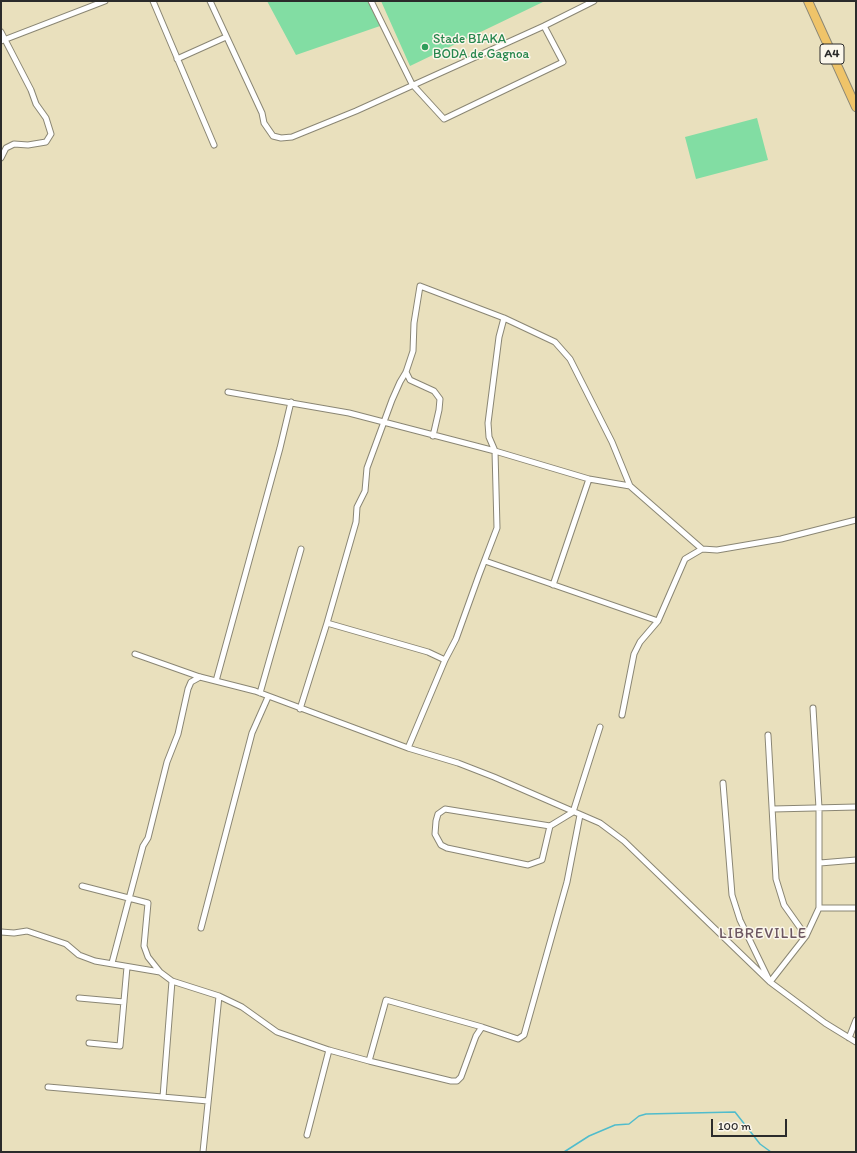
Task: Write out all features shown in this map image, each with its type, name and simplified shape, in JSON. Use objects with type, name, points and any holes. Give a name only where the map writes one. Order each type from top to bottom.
[{"type":"main road","name":"A4","points":[[808,1],[854,98],[856,107]]},
{"type":"street","points":[[3,40],[106,1]]},
{"type":"street","points":[[153,1],[214,145]]},
{"type":"street","points":[[210,1],[262,113],[264,122],[273,136],[292,137],[356,111],[412,84],[544,26],[594,1]]},
{"type":"street","points":[[371,1],[412,84],[444,119],[563,62],[544,26]]},
{"type":"street","points":[[1,32],[3,40],[31,90],[36,104],[46,118],[51,134],[46,142],[28,145],[14,144],[6,148],[1,158]]},
{"type":"street","points":[[178,58],[226,37]]},
{"type":"street","points":[[300,709],[328,623],[356,522],[357,507],[365,491],[367,468],[383,423],[400,382],[406,372],[413,351],[414,323],[420,286],[504,318],[555,342],[570,359],[612,442],[630,486],[702,549]]},
{"type":"street","points":[[408,748],[445,660],[456,639],[497,528],[495,451],[489,437],[488,423],[499,337],[504,318]]},
{"type":"street","points":[[406,372],[410,380],[434,391],[440,399],[433,436]]},
{"type":"street","points":[[228,392],[349,413],[495,451],[589,479],[630,486]]},
{"type":"street","points":[[216,681],[280,448],[291,402]]},
{"type":"street","points":[[553,585],[589,479]]},
{"type":"street","points":[[622,715],[634,654],[640,642],[658,622],[685,559],[702,549],[717,550],[781,539],[856,520]]},
{"type":"street","points":[[260,693],[301,549]]},
{"type":"street","points":[[484,561],[658,622]]},
{"type":"street","points":[[328,623],[428,652],[445,660]]},
{"type":"street","points":[[135,654],[200,677],[260,693],[408,748],[494,777],[600,823],[624,841],[770,982],[793,1000],[856,1042]]},
{"type":"street","points":[[112,963],[143,846],[148,838],[167,762],[178,734],[188,689],[191,682],[200,677]]},
{"type":"street","points":[[201,928],[252,733],[268,696]]},
{"type":"street","points":[[770,982],[806,936],[819,908],[819,808],[813,708]]},
{"type":"street","points":[[550,826],[542,860],[528,864],[447,848],[441,845],[435,834],[438,814],[445,809],[550,826],[573,812],[600,727]]},
{"type":"street","points":[[768,735],[776,879],[784,905],[795,923],[806,936]]},
{"type":"street","points":[[723,783],[732,895],[740,920],[770,982]]},
{"type":"street","points":[[773,809],[856,807]]},
{"type":"street","points":[[369,1061],[386,1000],[482,1027],[518,1039],[524,1035],[567,882],[580,815]]},
{"type":"street","points":[[820,863],[856,860]]},
{"type":"street","points":[[82,886],[148,903],[144,946],[148,957],[160,972],[172,981],[219,996],[242,1007],[277,1032],[329,1050],[369,1061],[450,1081],[457,1081],[461,1077],[476,1036],[482,1027]]},
{"type":"street","points":[[819,908],[856,908]]},
{"type":"street","points":[[1,932],[14,933],[27,931],[66,944],[79,955],[95,961],[160,972]]},
{"type":"street","points":[[89,1043],[120,1046],[127,967]]},
{"type":"street","points":[[164,1097],[172,981]]},
{"type":"street","points":[[203,1152],[219,996]]},
{"type":"street","points":[[79,998],[124,1002]]},
{"type":"street","points":[[849,1038],[856,1020]]},
{"type":"street","points":[[308,1135],[329,1050]]},
{"type":"street","points":[[48,1088],[208,1101]]},
{"type":"green space","points":[[267,1],[368,1],[380,26],[296,55]]},
{"type":"green space","name":"Stade BIAKA BODA de Gagnoa","points":[[381,1],[545,1],[410,66]]},
{"type":"green space","points":[[757,118],[768,160],[696,179],[685,137]]},
{"type":"waterway","points":[[564,1152],[589,1136],[615,1125],[629,1124],[639,1116],[646,1114],[735,1112],[760,1144],[771,1152]]},
{"type":"place","name":"Stade BIAKA BODA de Gagnoa","points":[[425,47]]},
{"type":"district","name":"LIBREVILLE","points":[[763,934]]}]
